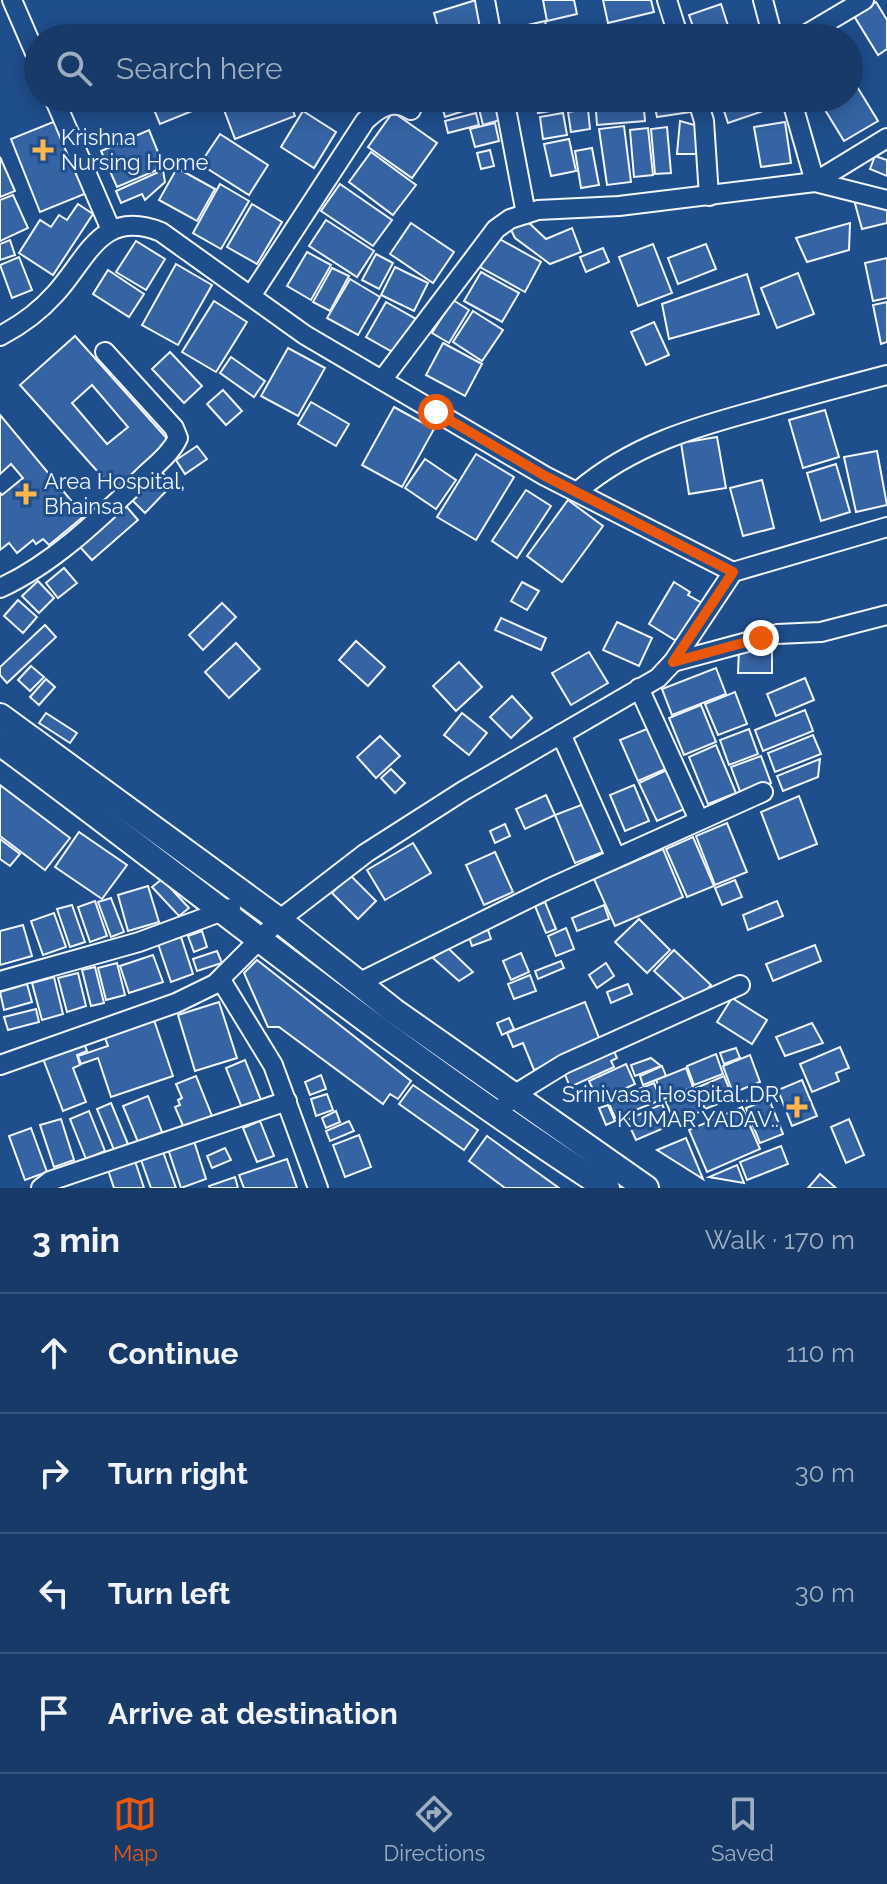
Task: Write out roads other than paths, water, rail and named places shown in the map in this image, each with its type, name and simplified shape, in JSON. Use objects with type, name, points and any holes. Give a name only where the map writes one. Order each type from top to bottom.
[{"type":"street","points":[[12,0],[24,28]]},
{"type":"street","points":[[485,0],[489,24]]},
{"type":"street","points":[[667,0],[675,24]]},
{"type":"street","points":[[763,0],[769,24]]},
{"type":"street","points":[[824,24],[864,0]]},
{"type":"street","points":[[60,112],[111,230]]},
{"type":"street","points":[[251,296],[365,121],[375,112]]},
{"type":"street","points":[[507,112],[526,214]]},
{"type":"street","points":[[701,112],[709,196]]},
{"type":"street","points":[[795,112],[815,182]]},
{"type":"street","points":[[815,182],[887,138]]},
{"type":"street","points":[[382,380],[496,229],[510,219],[538,210],[619,206],[815,182],[887,200]]},
{"type":"street","points":[[0,336],[38,312],[96,241],[111,230],[143,225],[161,232],[305,335],[545,476],[733,572]]},
{"type":"street","points":[[0,588],[44,563],[115,503],[170,451],[178,438],[174,428],[105,352]]},
{"type":"street","points":[[578,491],[597,475],[638,450],[693,428],[887,375]]},
{"type":"street","points":[[0,1065],[176,1003],[221,980],[259,937],[366,853],[463,791],[658,678],[673,662],[733,572],[887,527]]},
{"type":"street","points":[[673,662],[777,634],[821,632],[887,615]]},
{"type":"street","points":[[639,688],[699,820]]},
{"type":"street","points":[[0,716],[279,920],[358,983],[512,1096],[646,1188]]},
{"type":"street","points":[[561,734],[616,858]]},
{"type":"street","points":[[0,743],[382,1032],[497,1116],[607,1188]]},
{"type":"street","points":[[358,983],[548,889],[763,792]]},
{"type":"street","points":[[0,981],[139,942],[226,912],[247,897]]},
{"type":"street","points":[[221,980],[273,1065],[318,1188]]},
{"type":"street","points":[[497,1116],[512,1096],[564,1064],[740,985]]},
{"type":"street","points":[[41,1188],[50,1181],[287,1101]]},
{"type":"place","name":"Krishna Nursing Home","points":[[43,150]]},
{"type":"place","name":"Area Hospital, Bhainsa","points":[[26,494]]},
{"type":"place","name":"Srinivasa Hospital..DR KUMAR YADAV..","points":[[797,1107]]}]
